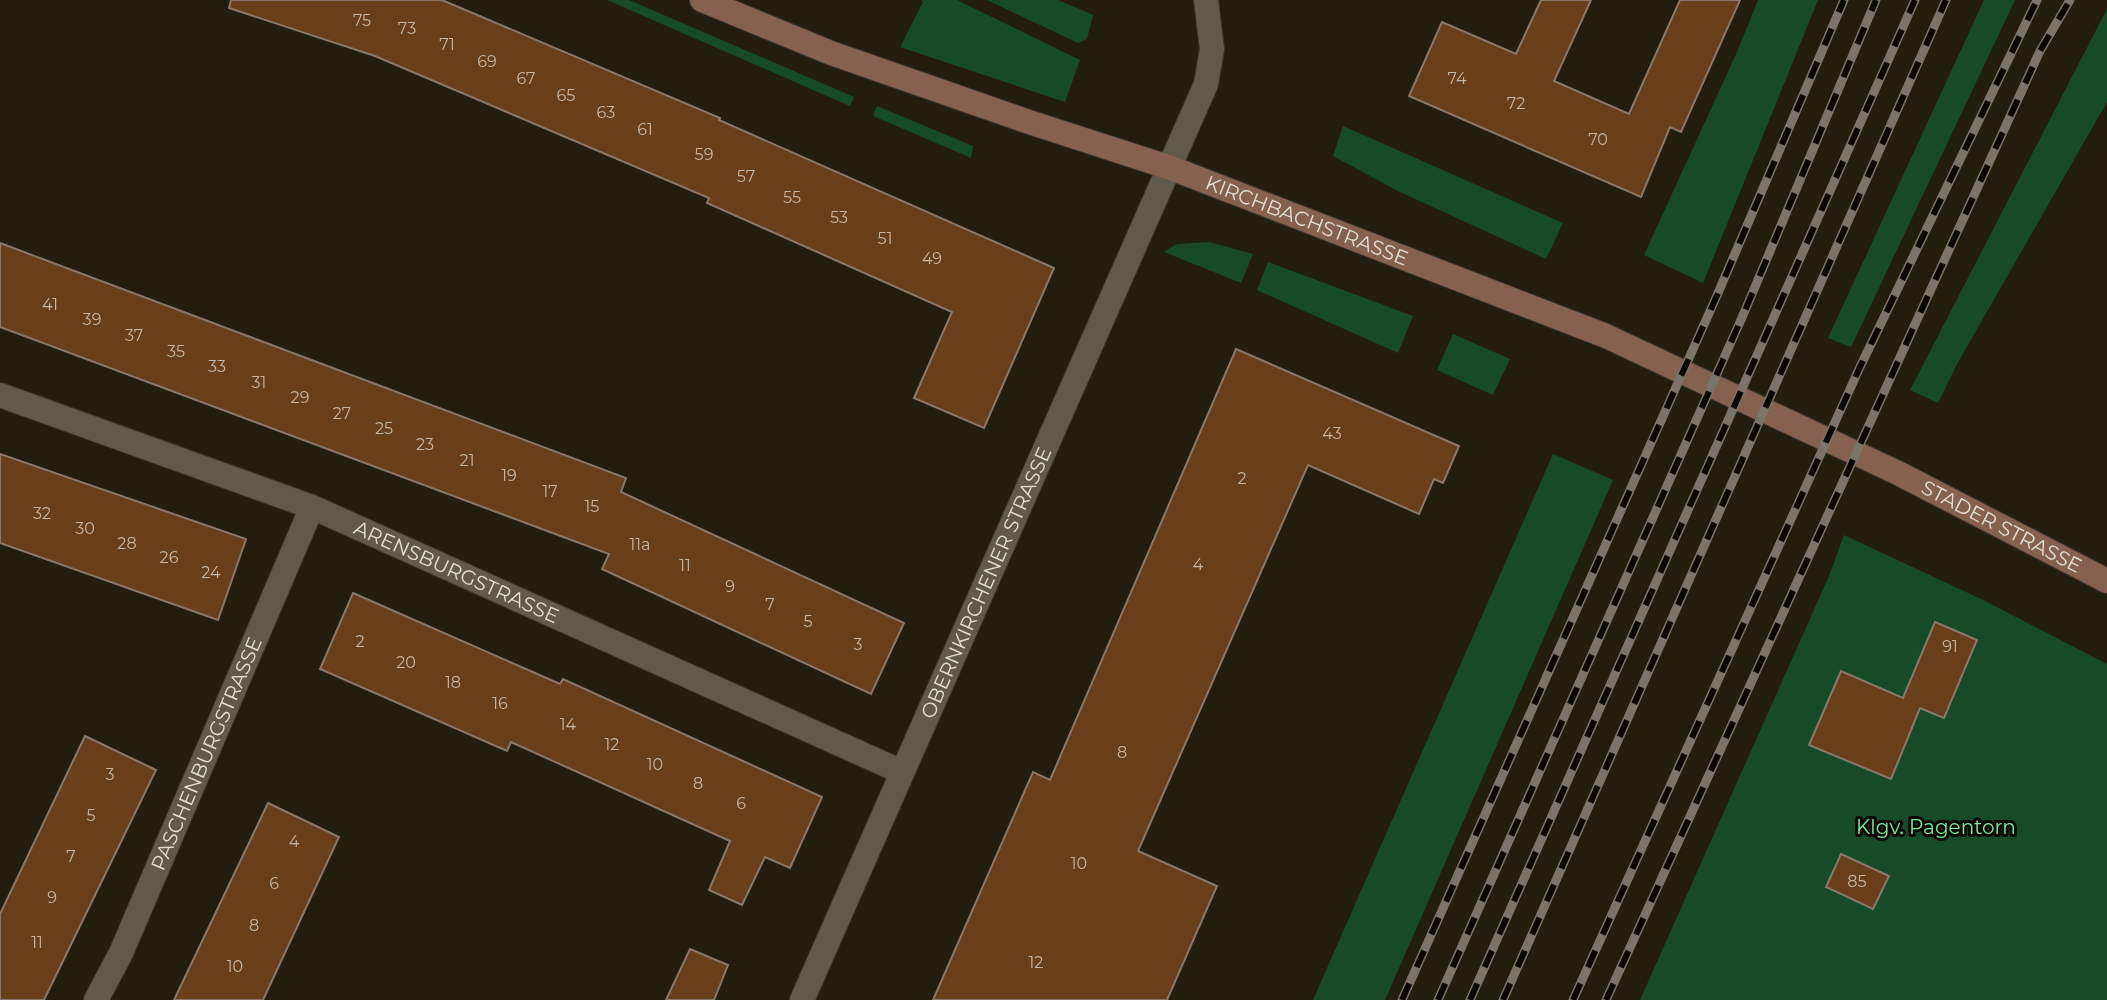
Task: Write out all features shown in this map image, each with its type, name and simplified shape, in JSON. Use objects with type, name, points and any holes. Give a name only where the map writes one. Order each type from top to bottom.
[{"type":"main road","name":"KIRCHBACHSTRASSE","points":[[702,0],[831,53],[1171,168],[1606,336],[1898,473]]},
{"type":"main road","name":"STADER STRASSE","points":[[1898,473],[2107,581]]},
{"type":"street","name":"OBERNKIRCHENER STRASSE","points":[[802,1000],[1206,84],[1212,49],[1206,0]]},
{"type":"street","name":"ARENSBURGSTRASSE","points":[[0,395],[312,507],[902,772]]},
{"type":"street","name":"PASCHENBURGSTRASSE","points":[[96,1000],[121,953],[312,507]]},
{"type":"green space","points":[[607,0],[629,0],[854,97],[850,106]]},
{"type":"green space","points":[[921,0],[957,0],[1080,60],[1065,102],[900,47],[923,2]]},
{"type":"green space","points":[[987,0],[1058,0],[1093,15],[1087,39],[1078,43]]},
{"type":"green space","points":[[1758,0],[1818,0],[1703,283],[1644,255]]},
{"type":"green space","points":[[1984,0],[2015,0],[1851,347],[1828,338]]},
{"type":"green space","points":[[2107,9],[2107,102],[1957,364],[1938,403],[1910,390]]},
{"type":"green space","points":[[877,106],[973,146],[971,158],[873,116]]},
{"type":"green space","points":[[1343,126],[1563,223],[1546,259],[1398,191],[1333,156]]},
{"type":"green space","points":[[1209,242],[1253,254],[1241,283],[1164,252],[1177,244]]},
{"type":"green space","points":[[1268,262],[1413,316],[1398,353],[1257,290]]},
{"type":"green space","points":[[1453,334],[1510,359],[1493,395],[1437,370]]},
{"type":"green space","points":[[1553,454],[1613,480],[1385,1000],[1313,1000]]},
{"type":"green space","name":"Klgv. Pagentorn","points":[[1844,535],[1981,599],[2107,664],[2107,1000],[1640,1000],[1829,576]]},
{"type":"building","points":[[231,0],[442,0],[720,118],[1054,268],[984,428],[914,398],[952,312],[707,203],[709,198],[375,56],[229,8]]},
{"type":"building","points":[[1541,0],[1591,0],[1554,81],[1629,114],[1680,0],[1740,0],[1681,132],[1670,127],[1641,197],[1409,96],[1442,22],[1516,54]]},
{"type":"building","points":[[0,243],[626,478],[621,492],[904,623],[871,694],[602,569],[609,554],[0,327]]},
{"type":"building","points":[[1236,349],[1459,446],[1443,483],[1434,479],[1419,514],[1308,465],[1138,851],[1217,886],[1167,1000],[933,1000],[1033,772],[1050,780]]},
{"type":"building","points":[[0,454],[246,539],[218,620],[0,543]]},
{"type":"building","points":[[353,593],[560,684],[563,679],[822,797],[790,868],[765,857],[742,905],[709,890],[730,841],[511,742],[507,751],[320,669]]},
{"type":"building","points":[[1935,622],[1977,640],[1944,718],[1920,708],[1891,779],[1809,745],[1841,671],[1903,698]]},
{"type":"building","points":[[85,736],[156,770],[44,1000],[0,1000],[0,914]]},
{"type":"building","points":[[268,803],[339,837],[263,1000],[174,1000]]},
{"type":"building","points":[[1841,854],[1889,876],[1873,909],[1826,887]]},
{"type":"building","points":[[690,949],[728,965],[714,1000],[666,1000]]},
{"type":"railway","points":[[1402,1000],[1715,300],[1844,0]]},
{"type":"railway","points":[[1438,1000],[1744,313],[1876,0]]},
{"type":"railway","points":[[1470,1000],[1915,0]]},
{"type":"railway","points":[[1503,1000],[1946,0]]},
{"type":"railway","points":[[1573,1000],[1860,367],[2037,0]]},
{"type":"railway","points":[[1606,1000],[2040,51],[2070,0]]}]
